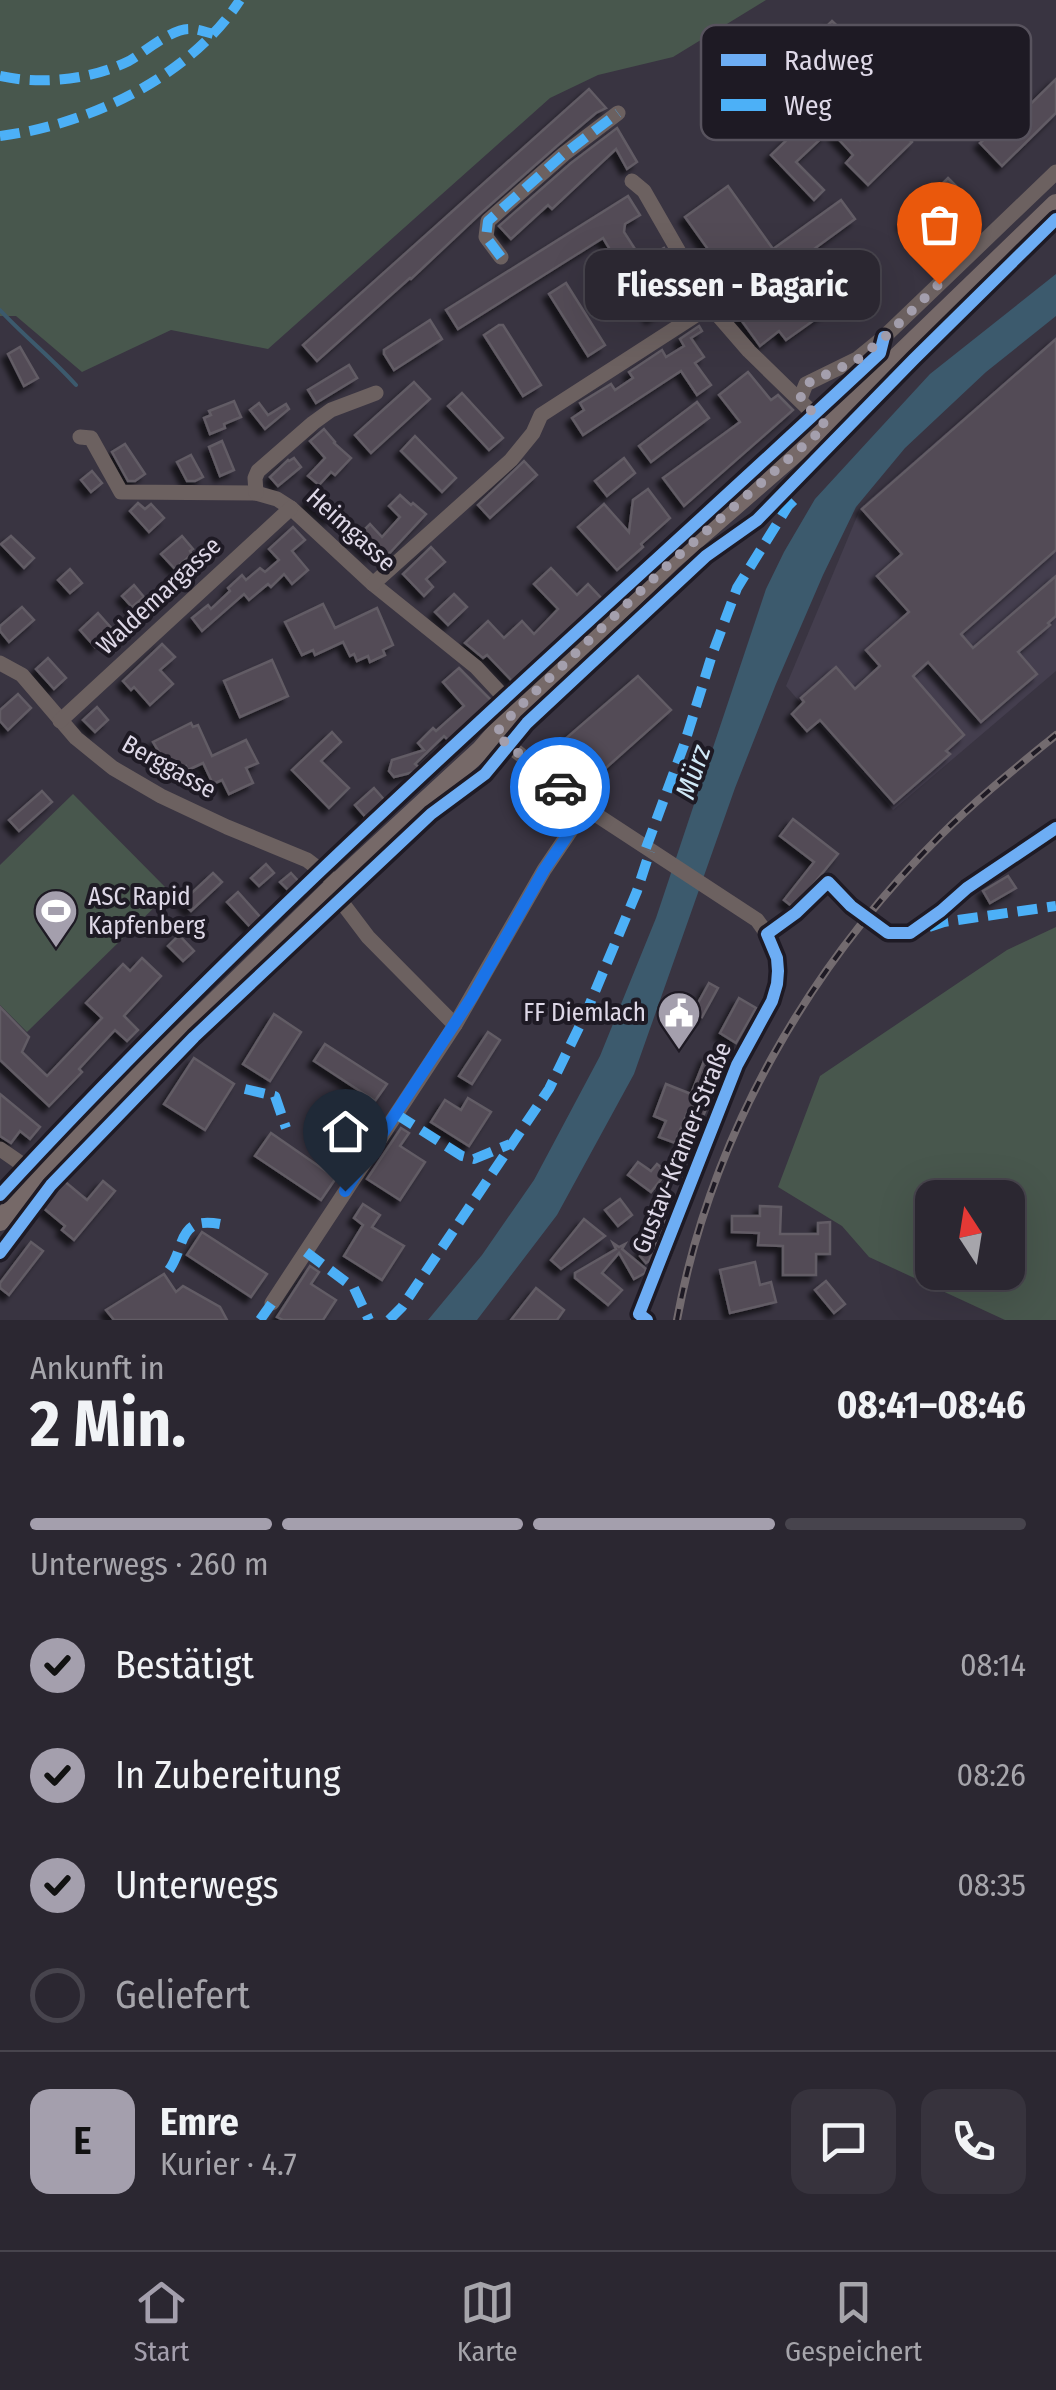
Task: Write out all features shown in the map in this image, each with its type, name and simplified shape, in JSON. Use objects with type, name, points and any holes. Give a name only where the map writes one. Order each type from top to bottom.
[{"type":"main road","points":[[0,1221],[93,1120],[334,886],[481,750],[516,710],[671,562],[826,426],[1056,204]]},
{"type":"street","points":[[500,257],[486,237],[488,220],[618,113]]},
{"type":"street","points":[[800,399],[806,384],[857,360],[884,338],[1056,172]]},
{"type":"street","points":[[632,180],[644,190],[710,306],[748,351],[826,426]]},
{"type":"street","points":[[374,584],[511,460],[534,433],[541,415],[710,306]]},
{"type":"street","points":[[256,494],[258,471],[313,423],[332,410],[376,393]]},
{"type":"street","name":"Heimgasse","points":[[80,437],[91,438],[121,492],[256,494],[278,499],[476,667],[516,710]]},
{"type":"street","name":"Waldemargasse","points":[[60,721],[291,508]]},
{"type":"street","name":"Berggasse","points":[[0,663],[22,676],[76,738],[113,768],[227,827],[307,860],[334,886],[368,937],[455,1025]]},
{"type":"street","name":"Gustav-Kramer-Straße","points":[[495,734],[586,808],[757,920],[768,934],[777,958],[777,984],[772,1000],[737,1065],[640,1318]]},
{"type":"street","points":[[272,1303],[455,1025],[544,870],[586,808]]},
{"type":"street","points":[[0,1149],[39,1176]]},
{"type":"shaded area","points":[[1056,337],[1056,671],[893,810],[786,686],[861,507]]},
{"type":"green space","points":[[0,0],[766,0],[725,25],[701,25],[701,40],[673,57],[598,75],[550,98],[268,349],[171,330],[82,372],[16,316],[0,316]]},
{"type":"green space","name":"ASC Rapid Kapfenberg","points":[[73,794],[170,892],[27,1032],[0,1005],[0,865]]},
{"type":"green space","points":[[1056,927],[1056,1320],[1005,1320],[940,1290],[1025,1290],[1025,1180],[915,1180],[915,1278],[869,1257],[842,1226],[778,1187],[820,1076],[1007,950]]},
{"type":"water","points":[[1056,274],[1056,316],[986,372],[905,448],[856,507],[776,684],[735,788],[634,1074],[557,1215],[477,1320],[428,1320],[482,1255],[534,1180],[600,1056],[656,918],[766,589],[815,499],[930,374]]},
{"type":"building","points":[[1056,79],[1056,113],[1031,138],[1031,104]]},
{"type":"building","points":[[589,89],[606,108],[557,146],[317,361],[303,345]]},
{"type":"building","points":[[617,128],[637,162],[627,169],[616,149],[552,209],[548,205],[511,239],[499,226]]},
{"type":"building","points":[[787,140],[819,140],[796,162],[824,190],[814,200],[771,155]]},
{"type":"building","points":[[839,140],[912,142],[868,185],[846,163],[853,155]]},
{"type":"building","points":[[983,140],[1028,140],[1002,166],[980,143]]},
{"type":"building","points":[[948,178],[972,202],[927,246],[903,223]]},
{"type":"building","points":[[728,186],[773,249],[841,200],[855,219],[814,249],[848,296],[786,340],[779,331],[760,346],[718,288],[730,280],[685,217]]},
{"type":"building","points":[[628,196],[640,215],[625,224],[624,232],[642,260],[664,248],[694,300],[687,307],[679,312],[674,304],[651,318],[603,238],[458,329],[446,310]]},
{"type":"building","points":[[566,283],[605,345],[588,356],[549,294]]},
{"type":"building","points":[[430,320],[442,339],[394,370],[384,350]]},
{"type":"building","points":[[503,325],[541,385],[523,396],[484,335]]},
{"type":"building","points":[[699,326],[702,331],[691,338],[704,357],[695,363],[711,385],[697,395],[681,371],[583,435],[572,418],[584,410],[580,403],[611,384],[615,390],[633,378],[629,372],[662,350],[666,357],[684,346],[680,339]]},
{"type":"building","points":[[1056,339],[1056,550],[961,634],[973,648],[1056,576],[1056,616],[1018,652],[1037,674],[981,722],[928,662],[913,676],[964,735],[946,751],[950,754],[894,803],[820,720],[807,731],[792,714],[804,702],[801,698],[836,667],[855,689],[880,666],[866,650],[909,612],[877,576],[902,554],[862,509]]},
{"type":"building","points":[[20,347],[38,378],[24,386],[8,354]]},
{"type":"building","points":[[349,365],[357,378],[316,403],[308,390]]},
{"type":"building","points":[[748,372],[771,400],[778,395],[793,410],[684,506],[663,478],[740,422],[719,395]]},
{"type":"building","points":[[414,382],[430,399],[371,453],[355,435]]},
{"type":"building","points":[[462,393],[503,438],[489,450],[448,406]]},
{"type":"building","points":[[234,401],[241,417],[210,434],[204,418],[211,415],[209,411]]},
{"type":"building","points":[[697,402],[709,418],[651,462],[639,446]]},
{"type":"building","points":[[259,403],[268,415],[286,404],[289,409],[265,429],[250,410]]},
{"type":"building","points":[[324,429],[351,458],[319,485],[308,476],[325,458],[310,441]]},
{"type":"building","points":[[415,436],[456,478],[442,492],[401,451]]},
{"type":"building","points":[[222,441],[234,470],[220,476],[209,447]]},
{"type":"building","points":[[125,444],[145,474],[135,481],[128,481],[112,452]]},
{"type":"building","points":[[191,455],[203,477],[187,481],[177,462]]},
{"type":"building","points":[[294,458],[301,467],[278,486],[270,477]]},
{"type":"building","points":[[624,458],[635,473],[607,496],[595,481]]},
{"type":"building","points":[[524,461],[537,475],[490,518],[478,505]]},
{"type":"building","points":[[92,471],[102,483],[91,492],[81,480]]},
{"type":"building","points":[[648,489],[670,518],[617,570],[578,527],[604,504],[629,532],[633,500]]},
{"type":"building","points":[[314,493],[336,510],[330,519],[307,502]]},
{"type":"building","points":[[400,495],[426,514],[385,558],[376,550],[371,556],[354,540],[370,524],[382,537],[400,517],[389,506]]},
{"type":"building","points":[[138,503],[145,509],[151,504],[164,518],[149,532],[130,511]]},
{"type":"building","points":[[293,527],[305,540],[292,551],[308,570],[292,584],[284,574],[249,600],[244,594],[202,631],[192,618],[208,605],[211,609],[242,575],[246,580],[260,568],[265,572],[279,560],[269,549]]},
{"type":"building","points":[[11,536],[34,558],[24,568],[1,544]]},
{"type":"building","points":[[182,536],[193,549],[192,554],[175,569],[161,554]]},
{"type":"building","points":[[431,547],[445,562],[426,579],[433,587],[424,596],[403,574]]},
{"type":"building","points":[[551,568],[577,595],[588,584],[604,601],[513,682],[487,655],[483,658],[465,643],[488,621],[504,638],[522,621],[534,634],[558,609],[534,584]]},
{"type":"building","points":[[70,569],[82,583],[70,593],[58,580]]},
{"type":"building","points":[[134,585],[144,597],[132,607],[122,596]]},
{"type":"building","points":[[454,594],[467,607],[448,625],[435,612]]},
{"type":"building","points":[[323,604],[335,628],[377,608],[393,645],[383,650],[385,655],[370,662],[368,656],[357,661],[354,654],[350,656],[343,642],[315,655],[313,650],[302,655],[285,622]]},
{"type":"building","points":[[22,607],[34,620],[9,642],[0,626]]},
{"type":"building","points":[[98,613],[113,630],[95,647],[80,630]]},
{"type":"building","points":[[162,644],[175,657],[160,670],[173,684],[150,705],[123,681]]},
{"type":"building","points":[[48,658],[66,678],[54,689],[36,669]]},
{"type":"building","points":[[272,660],[288,696],[240,717],[224,681]]},
{"type":"building","points":[[459,668],[494,703],[450,742],[444,736],[415,764],[422,770],[394,777],[389,771],[392,760],[424,750],[418,743],[464,706],[443,682]]},
{"type":"building","points":[[638,676],[671,710],[598,775],[564,740]]},
{"type":"building","points":[[18,694],[31,708],[8,730],[0,721],[0,710]]},
{"type":"building","points":[[97,707],[108,720],[95,732],[83,720]]},
{"type":"building","points":[[191,723],[193,727],[198,725],[212,756],[246,740],[258,763],[246,768],[253,783],[229,794],[222,780],[213,784],[203,763],[188,770],[186,766],[175,771],[173,767],[169,769],[153,742]]},
{"type":"building","points":[[332,732],[341,742],[321,761],[349,788],[329,808],[292,770]]},
{"type":"building","points":[[374,788],[387,803],[368,820],[355,805]]},
{"type":"building","points":[[42,791],[52,802],[19,831],[9,820]]},
{"type":"building","points":[[793,819],[838,854],[794,908],[784,900],[814,862],[780,836]]},
{"type":"building","points":[[266,864],[274,873],[259,886],[251,878]]},
{"type":"building","points":[[213,873],[222,882],[191,911],[182,902]]},
{"type":"building","points":[[291,873],[301,884],[291,893],[280,882]]},
{"type":"building","points":[[1008,876],[1016,888],[990,903],[983,891]]},
{"type":"building","points":[[238,892],[262,919],[252,929],[227,902]]},
{"type":"building","points":[[179,935],[194,951],[183,961],[168,946]]},
{"type":"building","points":[[142,958],[161,976],[124,1016],[138,1030],[127,1041],[115,1030],[49,1106],[0,1060],[0,1007],[29,1037],[22,1052],[47,1076],[102,1018],[86,1003],[123,964],[130,971]]},
{"type":"building","points":[[709,983],[718,988],[702,1017],[693,1012]]},
{"type":"building","points":[[739,998],[756,1008],[736,1043],[720,1033]]},
{"type":"building","points":[[274,1014],[301,1032],[270,1081],[243,1064]]},
{"type":"building","points":[[488,1032],[500,1040],[472,1084],[459,1076]]},
{"type":"building","points":[[325,1044],[387,1084],[375,1101],[314,1061]]},
{"type":"building","points":[[706,1056],[725,1063],[702,1119],[687,1113],[675,1143],[659,1137],[666,1121],[654,1116],[666,1084],[691,1094]]},
{"type":"building","points":[[194,1058],[234,1084],[205,1130],[164,1104]]},
{"type":"building","points":[[0,1094],[40,1127],[30,1139],[20,1131],[11,1143],[0,1136]]},
{"type":"building","points":[[468,1098],[491,1112],[469,1146],[431,1122],[445,1100],[461,1110]]},
{"type":"building","points":[[401,1128],[409,1133],[400,1146],[425,1162],[400,1200],[367,1179]]},
{"type":"building","points":[[271,1133],[336,1178],[321,1200],[255,1156]]},
{"type":"building","points":[[638,1162],[651,1171],[657,1164],[667,1172],[651,1192],[628,1175]]},
{"type":"building","points":[[63,1180],[87,1200],[103,1181],[115,1191],[74,1240],[62,1230],[65,1226],[41,1206]]},
{"type":"building","points":[[620,1199],[632,1215],[618,1226],[605,1210]]},
{"type":"building","points":[[363,1204],[380,1215],[372,1227],[404,1246],[382,1280],[344,1256],[363,1225],[354,1218]]},
{"type":"building","points":[[760,1206],[781,1207],[780,1234],[818,1234],[818,1223],[830,1222],[830,1254],[816,1254],[816,1275],[783,1275],[783,1246],[758,1245],[759,1233],[732,1232],[732,1216],[760,1216]]},
{"type":"building","points":[[655,1216],[665,1220],[646,1263],[640,1256]]},
{"type":"building","points":[[584,1219],[605,1236],[561,1269],[551,1260]]},
{"type":"building","points":[[202,1232],[267,1274],[251,1297],[187,1255]]},
{"type":"building","points":[[31,1242],[43,1251],[9,1295],[0,1283]]},
{"type":"building","points":[[613,1243],[619,1247],[625,1244],[622,1249],[646,1269],[634,1279],[619,1253],[602,1273],[622,1290],[608,1305],[575,1278],[575,1273],[616,1249]]},
{"type":"building","points":[[755,1262],[760,1285],[771,1282],[776,1302],[730,1313],[720,1270]]},
{"type":"building","points":[[310,1266],[319,1272],[311,1284],[336,1300],[323,1320],[277,1317]]},
{"type":"building","points":[[164,1274],[176,1292],[183,1286],[220,1307],[227,1320],[114,1320],[106,1310]]},
{"type":"building","points":[[826,1281],[845,1304],[834,1313],[815,1290]]},
{"type":"building","points":[[536,1288],[564,1310],[557,1320],[511,1320]]},
{"type":"waterway","points":[[0,310],[76,385]]},
{"type":"railway","points":[[677,1320],[714,1185],[772,1057],[808,997],[893,886],[941,835],[1056,735]]},
{"type":"marked path","points":[[0,136],[68,121],[134,93],[194,52],[240,0]]},
{"type":"marked path","points":[[0,76],[32,80],[82,76],[129,61],[183,30],[213,34]]},
{"type":"marked path","points":[[501,257],[486,237],[488,221],[618,113]]},
{"type":"marked path","points":[[646,848],[737,588],[797,497]]},
{"type":"marked path","points":[[389,1320],[402,1307],[549,1089],[586,1013],[650,851]]},
{"type":"marked path","points":[[929,927],[1056,906]]},
{"type":"marked path","points":[[245,1089],[275,1096],[286,1128]]},
{"type":"marked path","points":[[396,1114],[462,1156],[474,1159],[510,1144]]},
{"type":"marked path","points":[[169,1270],[189,1229],[196,1224],[220,1224]]},
{"type":"marked path","points":[[306,1252],[354,1288],[369,1320]]},
{"type":"marked path","points":[[260,1320],[272,1303]]},
{"type":"cycle path","points":[[0,1253],[51,1185],[194,1037],[431,814],[485,774],[527,723],[706,556],[757,520],[1056,219]]},
{"type":"cycle path","points":[[0,1195],[105,1084],[321,870],[880,353],[884,337]]},
{"type":"cycle path","points":[[647,1320],[639,1314],[737,1065],[772,1001],[778,971],[767,934],[828,882],[851,906],[888,933],[910,933],[967,888],[1056,828]]},
{"type":"way so far","points":[[560,787],[495,734],[671,562],[826,426],[800,399],[806,384],[857,360],[939,284]]},
{"type":"place","name":"Fliessen - Bagaric","points":[[939,284]]},
{"type":"place","name":"ASC Rapid Kapfenberg","points":[[56,949]]},
{"type":"place","name":"FF Diemlach","points":[[679,1051]]},
{"type":"route","points":[[345,1191],[472,997],[544,870],[586,808],[560,787]]},
{"type":"water label","name":"Mürz","points":[[693,772]]}]
